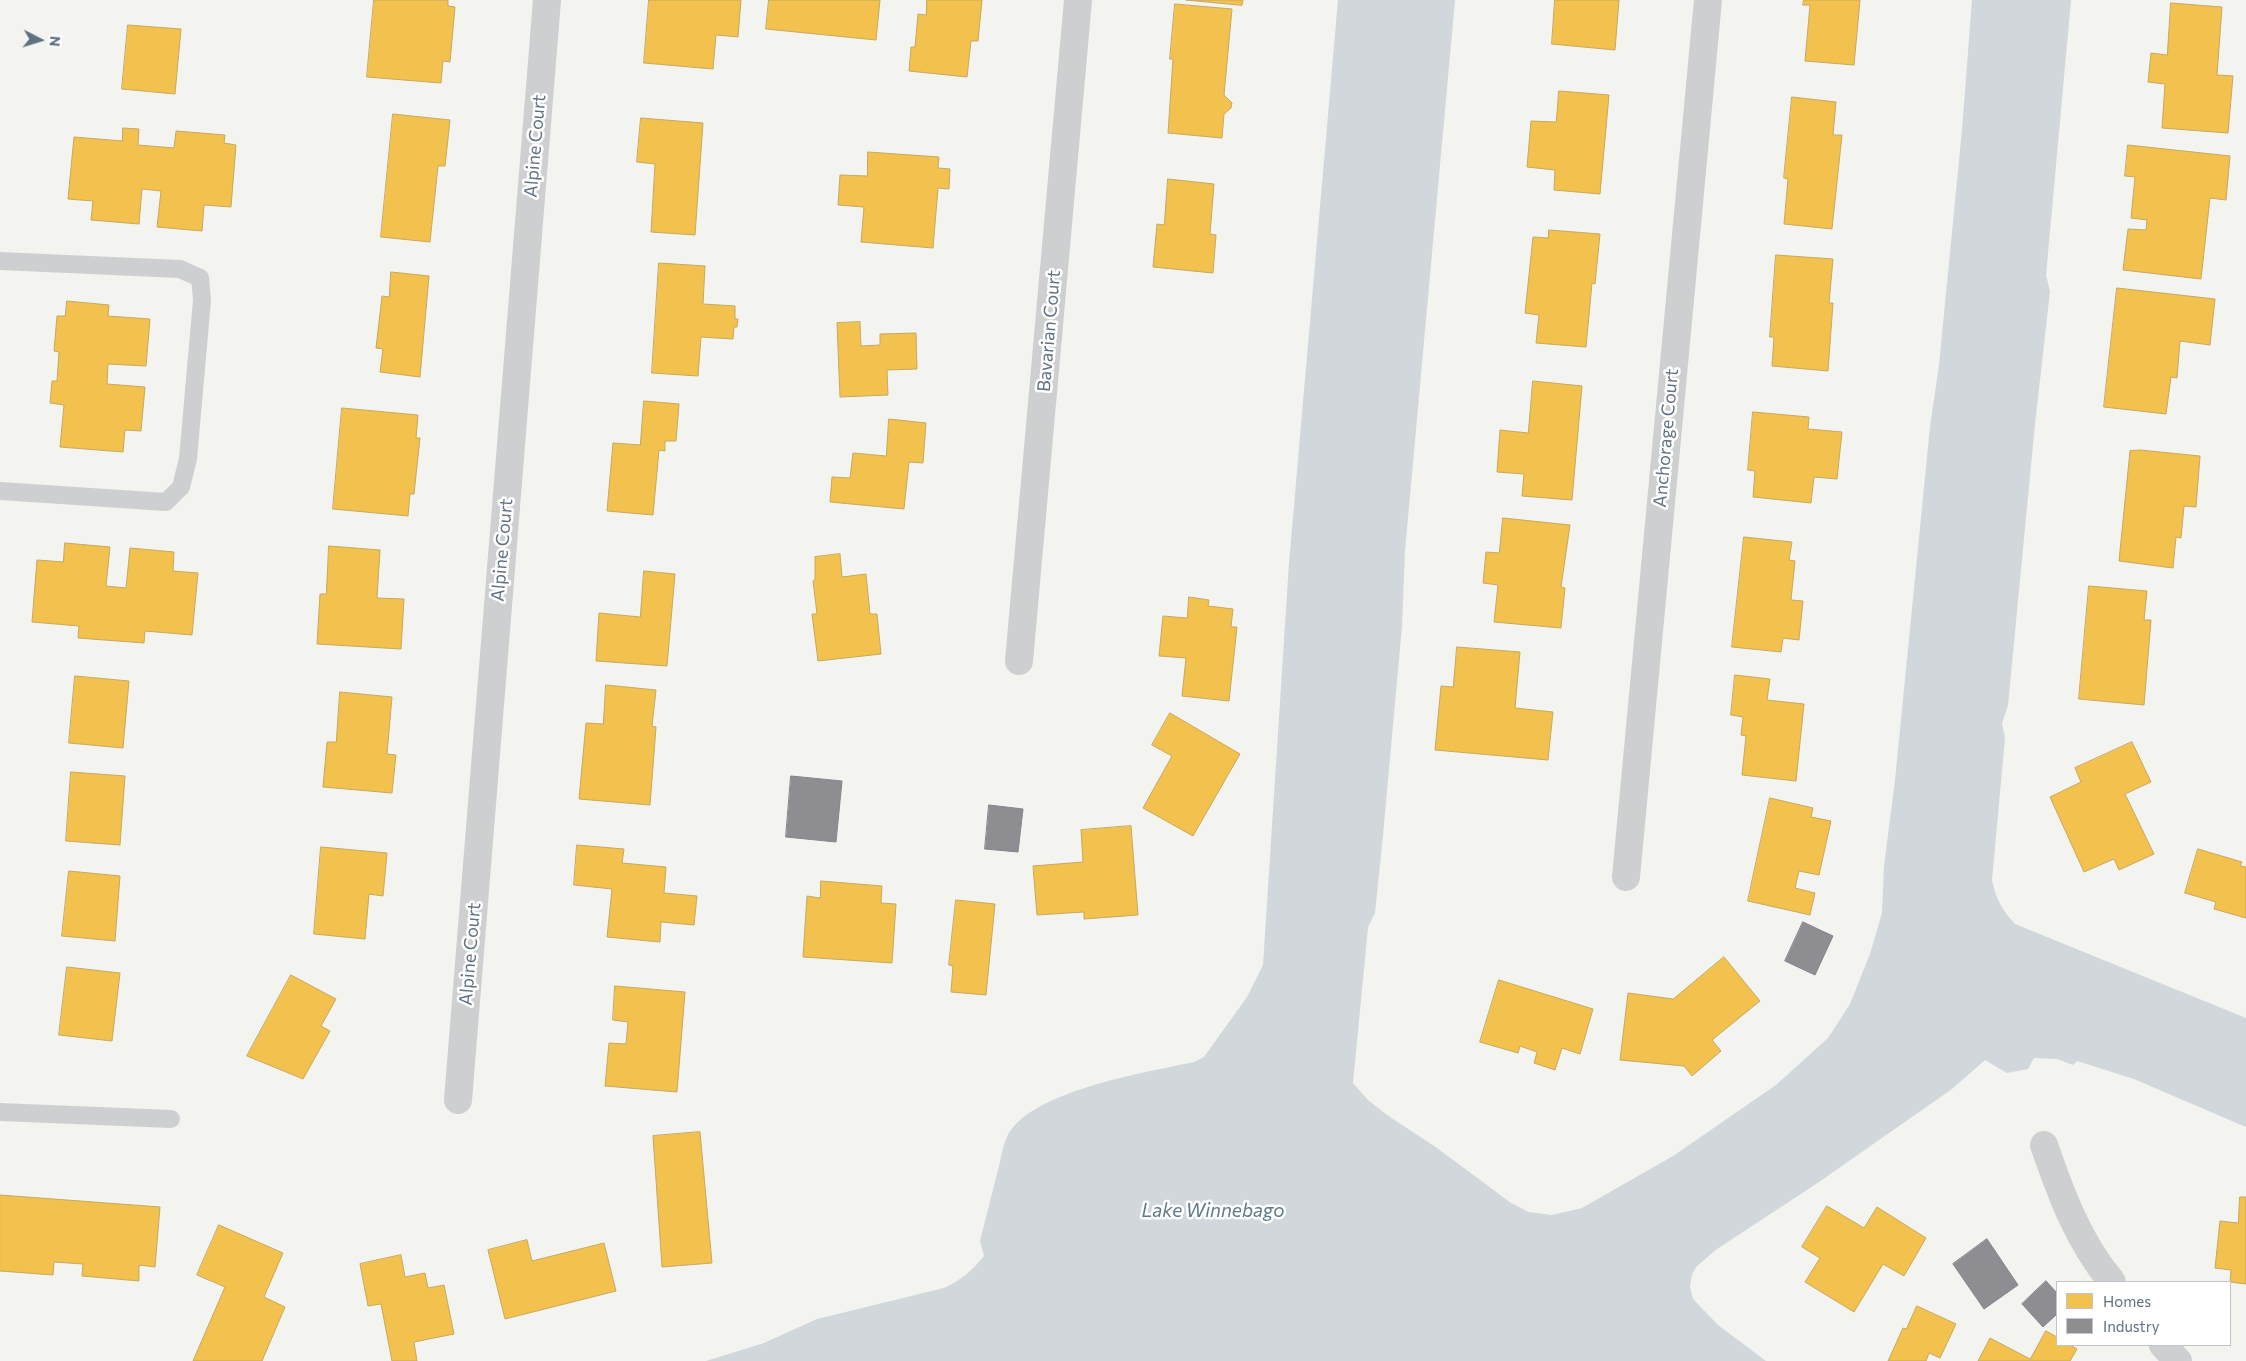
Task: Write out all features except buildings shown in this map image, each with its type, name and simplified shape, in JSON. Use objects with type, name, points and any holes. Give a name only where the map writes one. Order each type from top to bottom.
[{"type":"street","name":"Alpine Court","points":[[458,1100],[547,0]]},
{"type":"street","name":"Bavarian Court","points":[[1019,661],[1078,0]]},
{"type":"street","name":"Anchorage Court","points":[[1626,877],[1708,0]]},
{"type":"street","points":[[2044,1145],[2066,1208],[2099,1266],[2111,1281]]},
{"type":"street","points":[[2164,1346],[2178,1361]]},
{"type":"lane","points":[[0,261],[180,269],[200,278],[202,300],[188,459],[181,487],[166,502],[0,491]]},
{"type":"lane","points":[[0,1112],[171,1119]]},
{"type":"water","name":"Lake Winnebago","points":[[1338,0],[1455,0],[1405,550],[1402,626],[1383,835],[1375,913],[1368,927],[1353,1083],[1368,1100],[1387,1115],[1437,1148],[1511,1203],[1529,1212],[1552,1215],[1582,1208],[1673,1156],[1776,1085],[1828,1038],[1850,1004],[1870,954],[1882,913],[1884,866],[1895,780],[1930,427],[1939,365],[1962,130],[1972,0],[2071,0],[2046,275],[2050,291],[2008,705],[2002,723],[2005,738],[1992,880],[2000,904],[2015,924],[2246,1018],[2246,1127],[2134,1079],[2077,1061],[2073,1065],[2057,1059],[2034,1058],[2028,1069],[2007,1073],[1985,1060],[1952,1089],[1819,1182],[1717,1249],[1697,1266],[1692,1274],[1690,1287],[1693,1299],[1718,1325],[1766,1361],[706,1361],[764,1343],[817,1319],[944,1288],[956,1282],[971,1271],[984,1256],[980,1241],[1003,1149],[1007,1137],[1019,1121],[1039,1107],[1091,1086],[1148,1071],[1194,1062],[1204,1057],[1247,997],[1263,965],[1289,563]]}]
